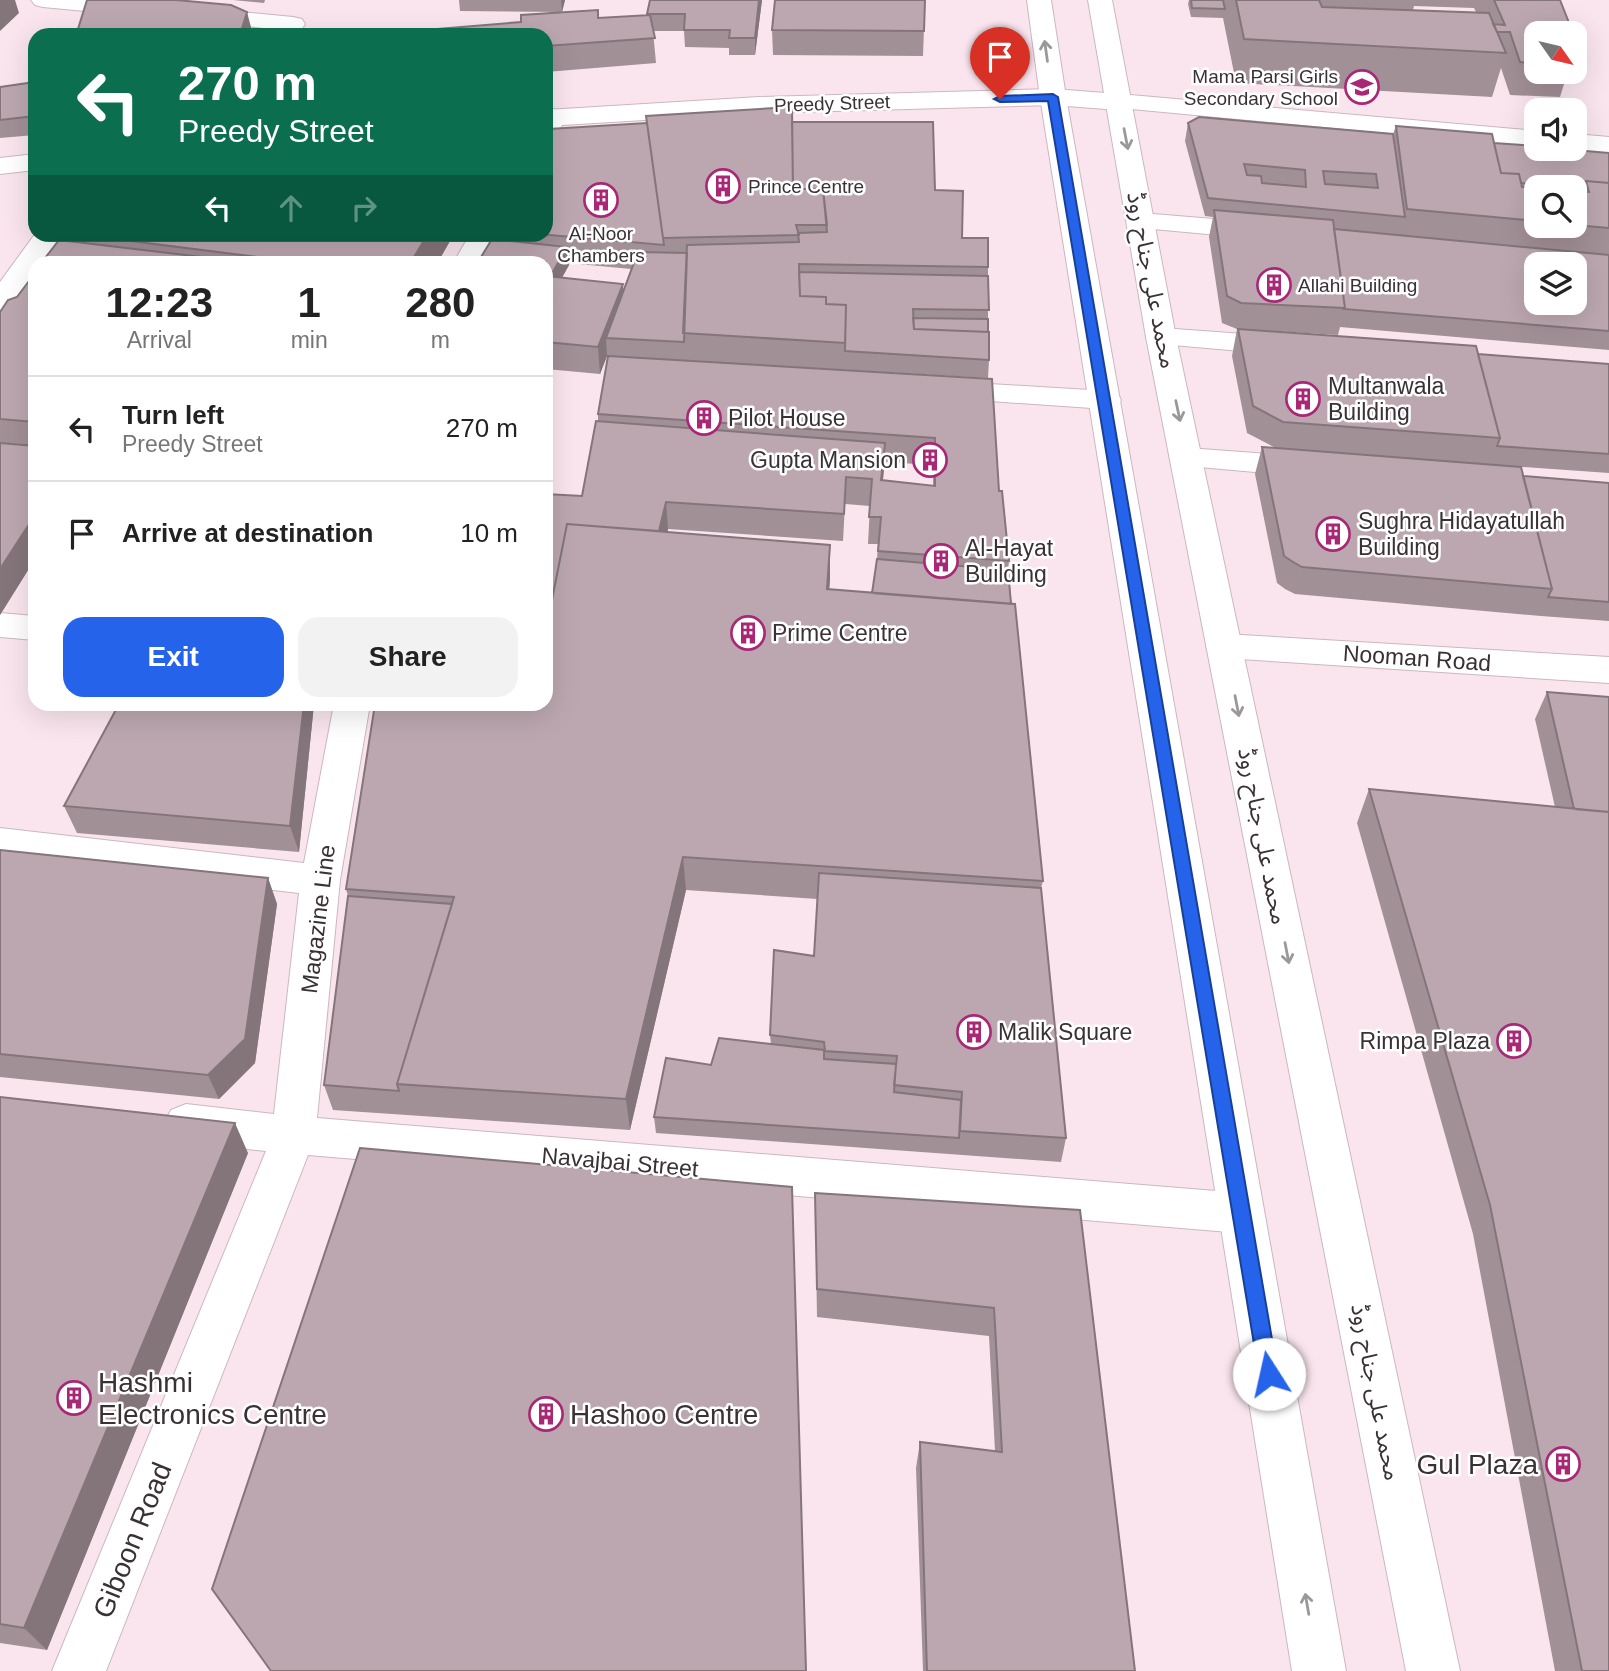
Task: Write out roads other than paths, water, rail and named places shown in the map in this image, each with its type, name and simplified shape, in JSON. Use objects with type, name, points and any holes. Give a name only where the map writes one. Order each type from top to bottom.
[{"type":"main road","points":[[43,0],[168,12],[278,28]]},
{"type":"main road","points":[[293,28],[300,0]]},
{"type":"main road","points":[[1039,0],[1053,97],[1319,1671]]},
{"type":"main road","name":"محمد علی جناح روڈ","points":[[1100,0],[1161,337],[1188,458],[1433,1671]]},
{"type":"main road","name":"Preedy Street","points":[[553,122],[759,106],[1053,97],[1524,138]]},
{"type":"main road","points":[[1587,143],[1609,145]]},
{"type":"main road","points":[[0,166],[28,163]]},
{"type":"main road","points":[[1141,220],[1292,234]]},
{"type":"main road","points":[[0,303],[28,264]]},
{"type":"main road","points":[[1161,337],[1311,347]]},
{"type":"main road","points":[[911,388],[1106,400]]},
{"type":"main road","points":[[1188,458],[1338,469]]},
{"type":"main road","points":[[0,625],[28,627]]},
{"type":"main road","name":"Nooman Road","points":[[1224,646],[1609,670]]},
{"type":"main road","name":"Magazine Line","points":[[295,1135],[320,880],[351,711]]},
{"type":"main road","points":[[0,844],[320,880]]},
{"type":"main road","name":"Navajbai Street","points":[[147,1119],[295,1135],[1241,1213]]},
{"type":"main road","name":"Giboon Road","points":[[79,1671],[295,1135]]},
{"type":"place","name":"Mama Parsi Girls Secondary School","points":[[1362,87]]},
{"type":"place","name":"Prince Centre","points":[[723,186]]},
{"type":"place","name":"Al-Noor Chambers","points":[[601,200]]},
{"type":"place","name":"Allahi Building","points":[[1274,285]]},
{"type":"place","name":"Multanwala Building","points":[[1303,399]]},
{"type":"place","name":"Pilot House","points":[[704,418]]},
{"type":"place","name":"Gupta Mansion","points":[[930,460]]},
{"type":"place","name":"Sughra Hidayatullah Building","points":[[1333,534]]},
{"type":"place","name":"Al-Hayat Building","points":[[941,561]]},
{"type":"place","name":"Prime Centre","points":[[748,633]]},
{"type":"place","name":"Malik Square","points":[[974,1032]]},
{"type":"place","name":"Rimpa Plaza","points":[[1514,1041]]},
{"type":"place","name":"Hashmi Electronics Centre","points":[[74,1398]]},
{"type":"place","name":"Hashoo Centre","points":[[546,1414]]},
{"type":"place","name":"Gul Plaza","points":[[1563,1464]]}]
